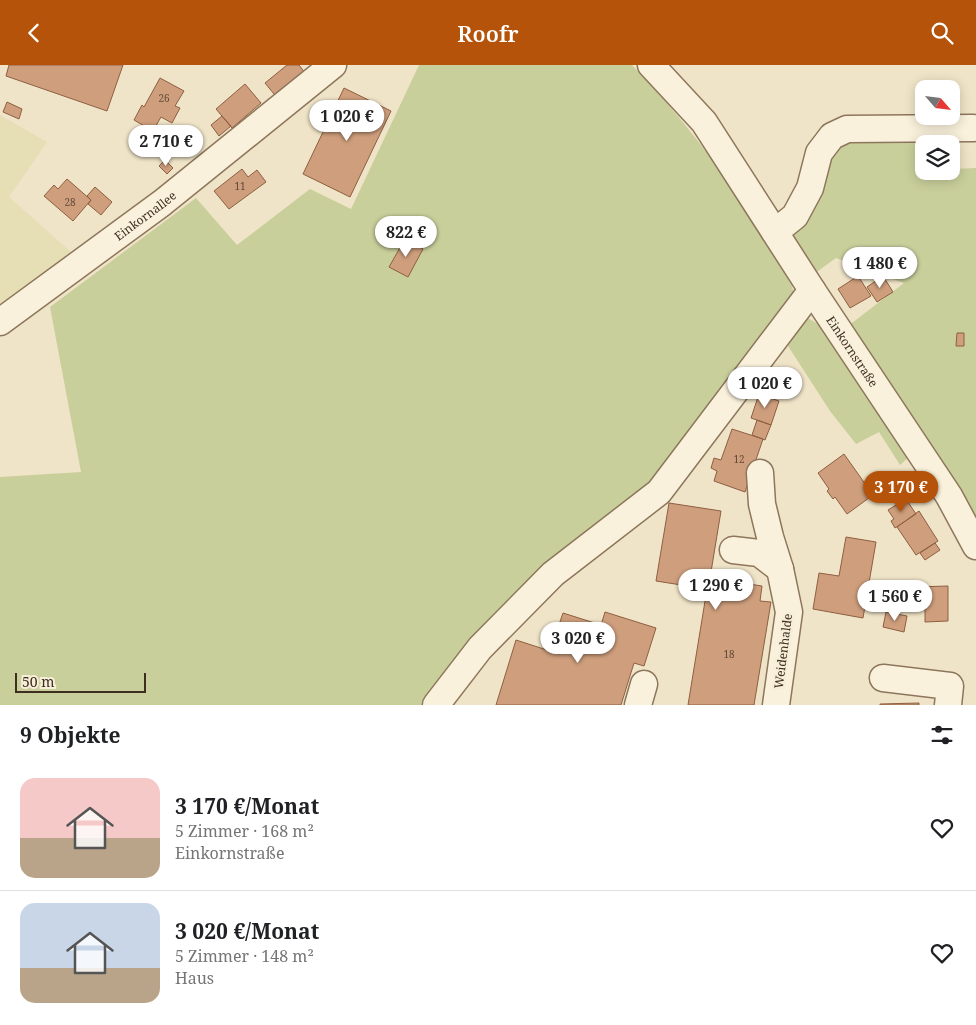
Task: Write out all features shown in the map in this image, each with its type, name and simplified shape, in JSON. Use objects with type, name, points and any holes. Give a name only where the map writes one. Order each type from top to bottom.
[{"type":"street","name":"Einkornallee","points":[[0,322],[162,203],[333,65]]},
{"type":"street","name":"Einkornstraße","points":[[652,65],[704,122],[949,496],[976,546]]},
{"type":"street","points":[[775,232],[795,216],[810,189],[819,153],[832,137],[847,129],[973,128]]},
{"type":"street","points":[[436,705],[480,648],[553,574],[659,492],[812,289]]},
{"type":"street","name":"Weidenhalde","points":[[760,473],[762,504],[780,569],[789,613],[776,705]]},
{"type":"street","points":[[733,550],[759,553],[780,569]]},
{"type":"street","points":[[883,678],[950,686],[948,705]]},
{"type":"shaded area","points":[[0,115],[47,142],[9,197],[80,260],[0,314]]},
{"type":"green space","points":[[419,65],[632,65],[684,123],[716,164],[772,250],[792,286],[794,295],[642,500],[631,496],[643,501],[436,705],[0,705],[0,477],[81,472],[50,307],[196,198],[237,245],[310,189],[351,209]]},
{"type":"green space","points":[[842,139],[915,139],[915,180],[960,180],[960,169],[976,168],[976,537],[848,326],[904,283],[836,258],[814,274],[792,242],[793,232],[827,160]]},
{"type":"green space","points":[[806,317],[818,324],[909,457],[900,465],[879,432],[856,444],[830,411],[788,346]]},
{"type":"building","points":[[9,65],[123,65],[107,111],[6,76]]},
{"type":"building","points":[[287,65],[299,65],[308,77],[279,100],[265,83]]},
{"type":"building","points":[[160,78],[184,91],[175,106],[180,108],[172,123],[161,117],[153,131],[134,120],[142,105],[144,107]]},
{"type":"building","points":[[245,84],[261,103],[232,128],[216,109]]},
{"type":"building","points":[[344,88],[391,111],[350,197],[303,174]]},
{"type":"building","points":[[7,102],[22,109],[19,119],[3,112]]},
{"type":"building","points":[[222,116],[231,126],[219,136],[211,125]]},
{"type":"building","points":[[165,160],[173,168],[167,174],[159,166]]},
{"type":"building","points":[[242,169],[248,177],[257,170],[266,182],[229,209],[214,191]]},
{"type":"building","points":[[67,179],[91,200],[73,221],[44,196],[54,185],[58,189]]},
{"type":"building","points":[[95,187],[112,202],[101,215],[88,204],[91,200],[87,196]]},
{"type":"building","points":[[405,239],[423,249],[408,277],[389,267]]},
{"type":"building","points":[[858,276],[871,296],[850,308],[838,289]]},
{"type":"building","points":[[883,276],[893,292],[877,302],[867,287]]},
{"type":"building","points":[[957,333],[964,333],[964,346],[956,346]]},
{"type":"building","points":[[759,394],[779,401],[771,425],[751,418]]},
{"type":"building","points":[[757,420],[771,425],[765,440],[752,435]]},
{"type":"building","points":[[732,429],[763,439],[745,492],[714,481],[717,471],[711,468],[714,458],[721,460]]},
{"type":"building","points":[[844,454],[873,495],[847,514],[835,497],[833,499],[827,491],[829,489],[818,473]]},
{"type":"building","points":[[906,499],[916,514],[895,528],[891,521],[894,519],[888,510]]},
{"type":"building","points":[[669,503],[721,511],[710,578],[762,586],[760,601],[771,602],[754,705],[688,705],[707,589],[656,581]]},
{"type":"building","points":[[919,511],[938,541],[916,555],[897,527]]},
{"type":"building","points":[[846,537],[876,542],[863,618],[813,609],[819,573],[839,576]]},
{"type":"building","points":[[935,543],[940,550],[925,560],[920,553]]},
{"type":"building","points":[[948,586],[948,621],[925,622],[925,599],[915,599],[914,587]]},
{"type":"building","points":[[605,612],[656,628],[644,666],[634,663],[621,705],[496,705],[516,640],[550,651],[563,613],[601,625]]},
{"type":"building","points":[[886,612],[907,616],[904,632],[883,627]]},
{"type":"building","points":[[919,703],[919,705],[880,705],[880,704]]}]
